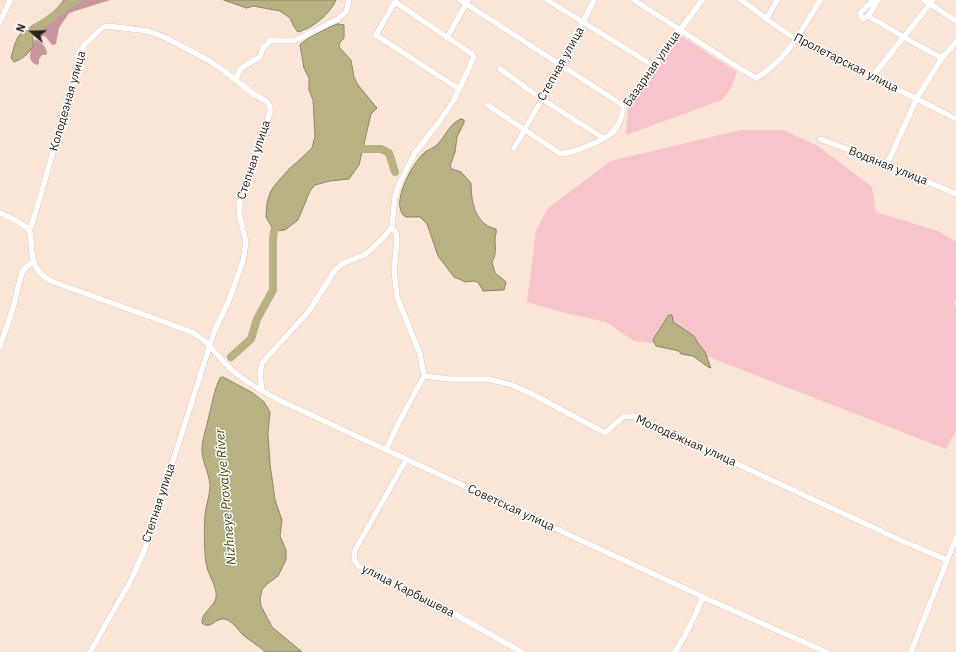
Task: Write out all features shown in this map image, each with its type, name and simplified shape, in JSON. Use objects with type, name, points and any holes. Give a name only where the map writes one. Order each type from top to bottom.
[{"type":"street","points":[[0,22],[10,0]]},
{"type":"street","points":[[236,80],[240,70],[249,62],[260,57],[263,48],[269,41],[294,41],[338,19],[346,12],[349,0]]},
{"type":"street","points":[[460,0],[467,2],[561,66],[624,106]]},
{"type":"street","points":[[548,0],[654,66]]},
{"type":"street","name":"Степная улица","points":[[514,148],[561,66],[594,0]]},
{"type":"street","points":[[634,0],[756,78],[769,72],[778,63],[797,39],[820,0]]},
{"type":"street","name":"Базарная улица","points":[[524,129],[559,153],[567,153],[603,138],[613,132],[621,119],[624,106],[702,0]]},
{"type":"street","name":"Пролетарская улица","points":[[741,0],[797,39],[872,78],[917,98],[956,118]]},
{"type":"street","points":[[767,18],[777,0]]},
{"type":"street","points":[[873,0],[860,13],[860,16],[863,19],[868,16],[878,0]]},
{"type":"street","points":[[924,0],[932,2],[956,21]]},
{"type":"street","points":[[262,391],[260,374],[262,363],[310,311],[330,276],[342,264],[366,254],[392,227],[395,196],[400,182],[415,153],[454,100],[474,57],[472,54],[395,1],[376,35],[459,89]]},
{"type":"street","points":[[447,38],[467,2]]},
{"type":"street","points":[[872,78],[932,2]]},
{"type":"street","points":[[868,16],[942,58]]},
{"type":"street","name":"Колодезная улица","points":[[29,231],[33,222],[73,82],[78,56],[85,44],[102,28],[114,26],[148,31],[156,34],[208,60],[236,80]]},
{"type":"street","points":[[887,164],[917,98],[942,58],[956,42]]},
{"type":"street","points":[[500,69],[542,99],[603,138]]},
{"type":"street","name":"Степная улица","points":[[90,652],[131,580],[145,549],[209,345],[229,300],[243,261],[246,242],[240,217],[239,204],[270,112],[270,106],[266,101],[255,96],[236,80]]},
{"type":"street","points":[[488,105],[524,129]]},
{"type":"street","name":"Водяная улица","points":[[820,139],[887,164],[956,194]]},
{"type":"street","points":[[0,213],[21,224],[29,231],[33,262],[40,274],[51,281],[192,332],[209,345]]},
{"type":"street","points":[[386,450],[399,422],[424,376],[420,354],[397,296],[394,270],[397,240],[396,234],[392,227]]},
{"type":"street","points":[[0,346],[22,272],[33,262]]},
{"type":"street","name":"Советская улица","points":[[209,345],[231,369],[262,391],[406,460],[826,652]]},
{"type":"street","name":"Молодёжная улица","points":[[424,376],[449,379],[488,379],[512,385],[534,395],[605,433],[623,417],[634,416],[898,539],[947,560]]},
{"type":"street","name":"улица Карбышева","points":[[406,460],[355,550],[354,559],[358,566],[453,613],[521,652]]},
{"type":"street","points":[[911,652],[956,538]]},
{"type":"street","points":[[675,652],[687,632],[703,597]]},
{"type":"shaded area","points":[[63,0],[110,0],[69,13],[59,28],[56,44],[52,45],[45,36],[35,37],[29,28],[51,13]]},
{"type":"shaded area","points":[[681,36],[737,72],[731,88],[722,100],[626,135],[628,109]]},
{"type":"shaded area","points":[[35,39],[43,44],[47,53],[46,55],[42,55],[39,59],[39,64],[37,65],[33,63],[30,57]]},
{"type":"shaded area","points":[[740,130],[783,130],[818,146],[872,187],[876,212],[938,231],[956,242],[956,299],[954,304],[956,306],[956,431],[946,449],[683,347],[634,341],[606,322],[561,312],[527,302],[536,231],[548,208],[611,161]]},
{"type":"water","points":[[224,0],[336,0],[330,10],[320,20],[298,32],[290,18],[280,11],[253,6],[247,8]]},
{"type":"water","points":[[338,24],[344,25],[344,38],[340,42],[339,47],[351,60],[354,77],[358,85],[377,108],[371,114],[359,165],[349,179],[330,181],[315,185],[310,191],[298,220],[285,230],[274,231],[266,217],[267,203],[270,193],[274,186],[290,168],[312,148],[315,136],[313,100],[309,90],[309,78],[304,68],[300,45],[318,33]]},
{"type":"water","points":[[25,30],[33,39],[32,48],[20,60],[14,62],[11,58],[15,42]]},
{"type":"water","points":[[461,119],[464,120],[464,123],[457,137],[455,152],[450,166],[452,169],[461,172],[471,183],[475,210],[478,216],[488,226],[496,229],[495,253],[492,262],[495,273],[506,282],[504,290],[483,291],[478,282],[466,282],[454,277],[438,256],[427,224],[420,217],[406,217],[402,214],[400,208],[403,187],[409,174],[421,156],[425,152],[435,147],[451,126]]},
{"type":"water","points":[[669,315],[672,315],[673,322],[694,336],[705,352],[711,368],[693,356],[681,354],[679,351],[656,346],[653,340]]},
{"type":"water","points":[[223,377],[253,393],[264,402],[270,412],[268,433],[270,464],[275,500],[282,520],[280,536],[286,550],[286,560],[278,576],[262,590],[260,599],[261,606],[272,627],[302,652],[265,652],[227,620],[221,619],[211,625],[205,625],[202,623],[204,615],[215,601],[216,592],[205,557],[205,515],[210,485],[203,459],[202,446],[216,389],[220,378]]},
{"type":"waterway","points":[[23,40],[66,6],[77,0]]},
{"type":"waterway","points":[[353,149],[381,149],[389,153],[395,172]]},
{"type":"waterway","name":"Nizhneye Provalye River","points":[[231,357],[251,339],[257,319],[273,290],[273,240],[274,231],[280,222]]}]
